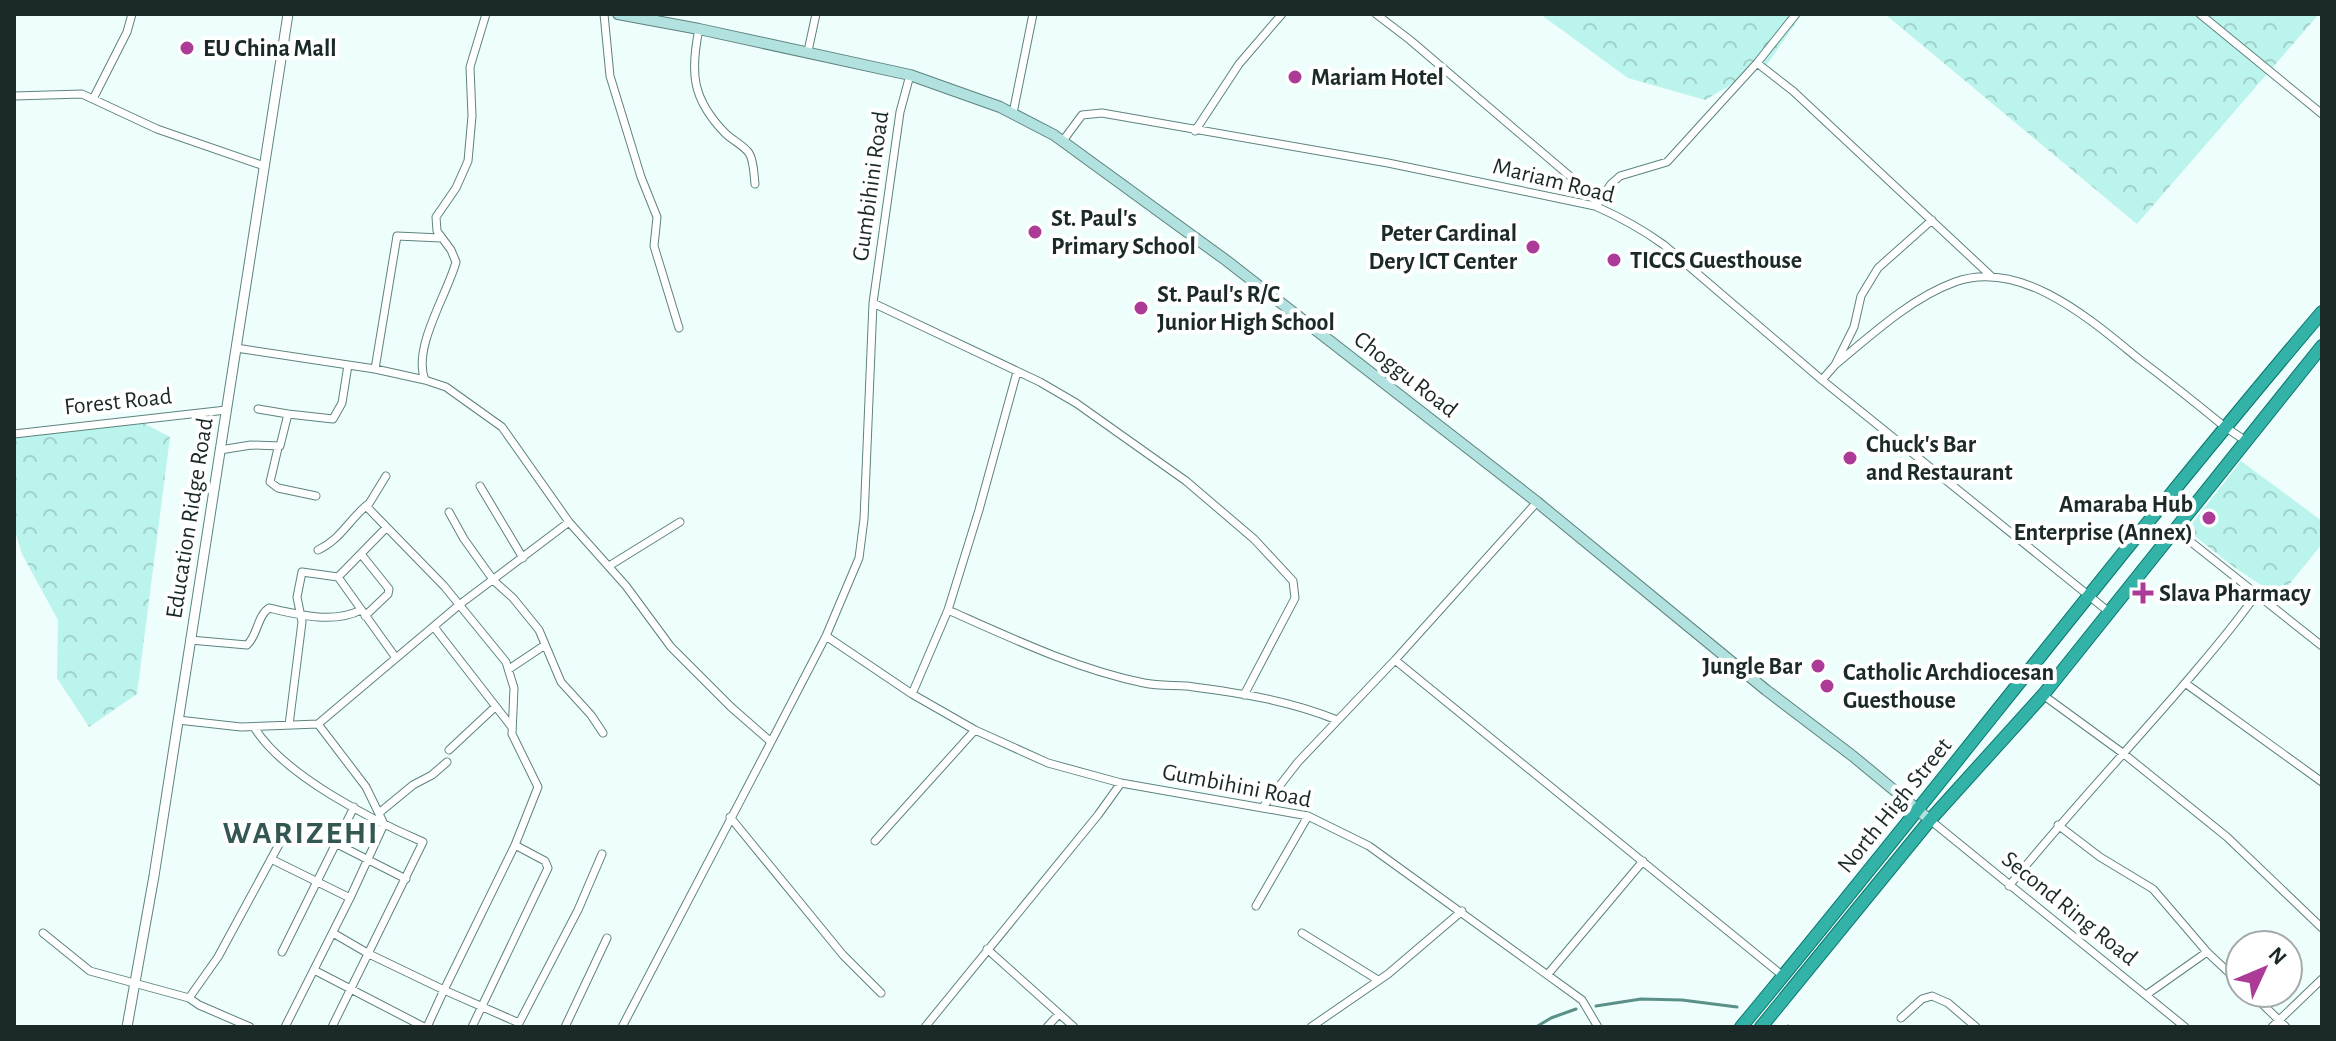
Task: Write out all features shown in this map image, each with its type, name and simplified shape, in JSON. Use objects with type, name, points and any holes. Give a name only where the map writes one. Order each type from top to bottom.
[{"type":"highway","name":"North High Street","points":[[1741,1027],[2225,427],[2322,312]]},
{"type":"highway","name":"North High Street","points":[[1761,1027],[1930,820],[2043,695],[2322,346]]},
{"type":"main road","name":"Choggu Road","points":[[618,14],[808,51],[910,75],[1013,113],[1062,142],[1227,261],[1537,502],[1930,820]]},
{"type":"street","points":[[93,99],[127,32],[132,14]]},
{"type":"street","name":"Education Ridge Road","points":[[127,1027],[288,14]]},
{"type":"street","points":[[425,380],[420,369],[423,351],[456,262],[437,231],[436,217],[456,188],[468,161],[472,116],[470,67],[486,14]]},
{"type":"street","points":[[604,14],[610,76],[641,177],[657,217],[654,246],[679,328]]},
{"type":"street","points":[[808,51],[816,14]]},
{"type":"street","points":[[1013,113],[1033,14]]},
{"type":"street","points":[[1195,131],[1239,64],[1282,14]]},
{"type":"street","points":[[1376,14],[1410,40],[1597,204],[1620,176],[1667,162],[1757,63],[1796,14]]},
{"type":"street","points":[[2200,14],[2322,114]]},
{"type":"street","points":[[699,29],[693,75],[696,85],[712,120],[750,155],[755,184]]},
{"type":"street","points":[[1757,63],[1793,91],[1992,277]]},
{"type":"street","name":"Gumbihini Road","points":[[622,1027],[826,636],[859,558],[864,519],[873,303],[900,112],[910,75]]},
{"type":"street","points":[[14,96],[82,94],[157,129],[264,166]]},
{"type":"street","name":"Mariam Road","points":[[1062,142],[1082,115],[1102,113],[1315,149],[1597,204],[1640,227],[1664,245],[1822,380],[2109,612]]},
{"type":"street","points":[[1835,365],[1854,327],[1861,296],[1878,268],[1932,220]]},
{"type":"street","points":[[375,369],[397,236],[441,238]]},
{"type":"street","points":[[1822,380],[1877,329],[1928,296],[1955,282],[1992,277],[2018,283],[2077,309],[2225,427],[2247,441]]},
{"type":"street","points":[[873,303],[1076,403],[1186,481],[1254,539],[1293,581],[1295,598],[1244,695]]},
{"type":"street","points":[[236,348],[375,369],[425,380],[446,387],[502,427],[569,522],[609,566],[671,647],[771,742]]},
{"type":"street","points":[[258,409],[333,419],[342,403],[348,365]]},
{"type":"street","points":[[912,694],[948,610],[1017,372]]},
{"type":"street","name":"Forest Road","points":[[14,434],[226,410]]},
{"type":"street","points":[[288,414],[270,482],[275,488],[316,496]]},
{"type":"street","points":[[220,450],[251,445],[278,448]]},
{"type":"street","points":[[318,550],[341,535],[351,519],[367,505],[386,476]]},
{"type":"street","points":[[480,486],[523,558]]},
{"type":"street","points":[[1263,807],[1298,762],[1537,502]]},
{"type":"street","points":[[314,970],[426,1027],[515,845],[538,787],[512,734],[514,688],[509,669],[459,605],[369,512],[367,505]]},
{"type":"street","points":[[449,512],[494,581],[513,598],[539,630],[561,682],[603,733]]},
{"type":"street","points":[[178,720],[254,727],[318,724],[459,605],[569,522]]},
{"type":"street","points":[[609,566],[680,522]]},
{"type":"street","points":[[2176,527],[2322,646]]},
{"type":"street","points":[[338,577],[386,528]]},
{"type":"street","points":[[190,640],[247,645],[255,637],[263,612],[267,609],[302,616],[344,617],[363,613],[388,594],[389,589],[361,554]]},
{"type":"street","points":[[289,725],[302,616],[297,597],[302,572],[338,577],[396,658]]},
{"type":"street","points":[[2009,886],[2058,825],[2236,625],[2257,593]]},
{"type":"street","points":[[948,610],[1109,675],[1148,684],[1274,699],[1337,720]]},
{"type":"street","points":[[434,627],[511,726]]},
{"type":"street","name":"Gumbihini Road","points":[[826,636],[912,694],[975,730],[1048,763],[1121,783],[1308,816],[1369,846],[1582,1000],[1598,1027]]},
{"type":"street","points":[[509,669],[545,645]]},
{"type":"street","points":[[1395,660],[1783,976]]},
{"type":"street","points":[[2185,683],[2322,782]]},
{"type":"street","points":[[2043,695],[2124,754],[2227,837],[2322,928]]},
{"type":"street","points":[[449,750],[495,707]]},
{"type":"street","points":[[285,1027],[384,824],[366,787],[318,724]]},
{"type":"street","points":[[254,727],[263,742],[316,784],[384,824],[423,842],[332,1027]]},
{"type":"street","points":[[875,841],[975,730]]},
{"type":"street","points":[[379,813],[447,762]]},
{"type":"street","points":[[925,1027],[1121,783]]},
{"type":"street","points":[[282,952],[354,807]]},
{"type":"street","points":[[1256,906],[1308,816]]},
{"type":"street","points":[[730,817],[843,955],[881,993]]},
{"type":"street","name":"Second Ring Road","points":[[1930,820],[2185,1027]]},
{"type":"street","points":[[2058,825],[2100,857],[2153,889],[2224,968]]},
{"type":"street","points":[[189,998],[218,957],[283,837]]},
{"type":"street","points":[[337,844],[406,879]]},
{"type":"street","points":[[472,1027],[548,868],[545,861],[515,845]]},
{"type":"street","points":[[333,933],[369,954],[518,1025],[578,910],[602,854]]},
{"type":"street","points":[[271,859],[350,898]]},
{"type":"street","points":[[1548,974],[1643,861]]},
{"type":"street","points":[[1311,1027],[1378,980],[1462,911]]},
{"type":"street","points":[[43,933],[90,971],[189,998],[250,1027]]},
{"type":"street","points":[[1302,933],[1378,980]]},
{"type":"street","points":[[565,1027],[607,938]]},
{"type":"street","points":[[987,949],[1074,1027]]},
{"type":"street","points":[[2146,995],[2207,952]]},
{"type":"street","points":[[2272,1027],[2322,979]]},
{"type":"street","points":[[1901,1018],[1922,999],[1932,996],[1948,1003],[1976,1027]]},
{"type":"street","points":[[2268,1009],[2286,1027]]},
{"type":"street","points":[[1047,1027],[1059,1014]]},
{"type":"green space","points":[[1540,14],[1802,14],[1768,63],[1705,100],[1628,78]]},
{"type":"green space","points":[[1885,14],[2319,14],[2137,224]]},
{"type":"green space","points":[[138,420],[170,437],[137,694],[89,727],[57,678],[58,620],[22,554],[14,528],[14,437]]},
{"type":"green space","points":[[2241,461],[2322,521],[2322,544],[2279,597],[2187,530]]},
{"type":"waterway","points":[[1596,1006],[1641,999],[1682,1000],[1737,1007]]},
{"type":"waterway","points":[[1536,1027],[1576,1009]]},
{"type":"place","name":"EU China Mall","points":[[187,48]]},
{"type":"place","name":"Mariam Hotel","points":[[1295,77]]},
{"type":"place","name":"St. Paul's Primary School","points":[[1035,232]]},
{"type":"place","name":"Peter Cardinal Dery ICT Center","points":[[1533,247]]},
{"type":"place","name":"TICCS Guesthouse","points":[[1614,260]]},
{"type":"place","name":"St. Paul's R/C Junior High School","points":[[1141,308]]},
{"type":"place","name":"Chuck's Bar and Restaurant","points":[[1850,458]]},
{"type":"place","name":"Amaraba Hub Enterprise (Annex)","points":[[2209,518]]},
{"type":"place","name":"Slava Pharmacy","points":[[2143,593]]},
{"type":"place","name":"Jungle Bar","points":[[1818,666]]},
{"type":"place","name":"Catholic Archdiocesan Guesthouse","points":[[1827,686]]},
{"type":"district","name":"WARIZEHI","points":[[301,832]]}]
